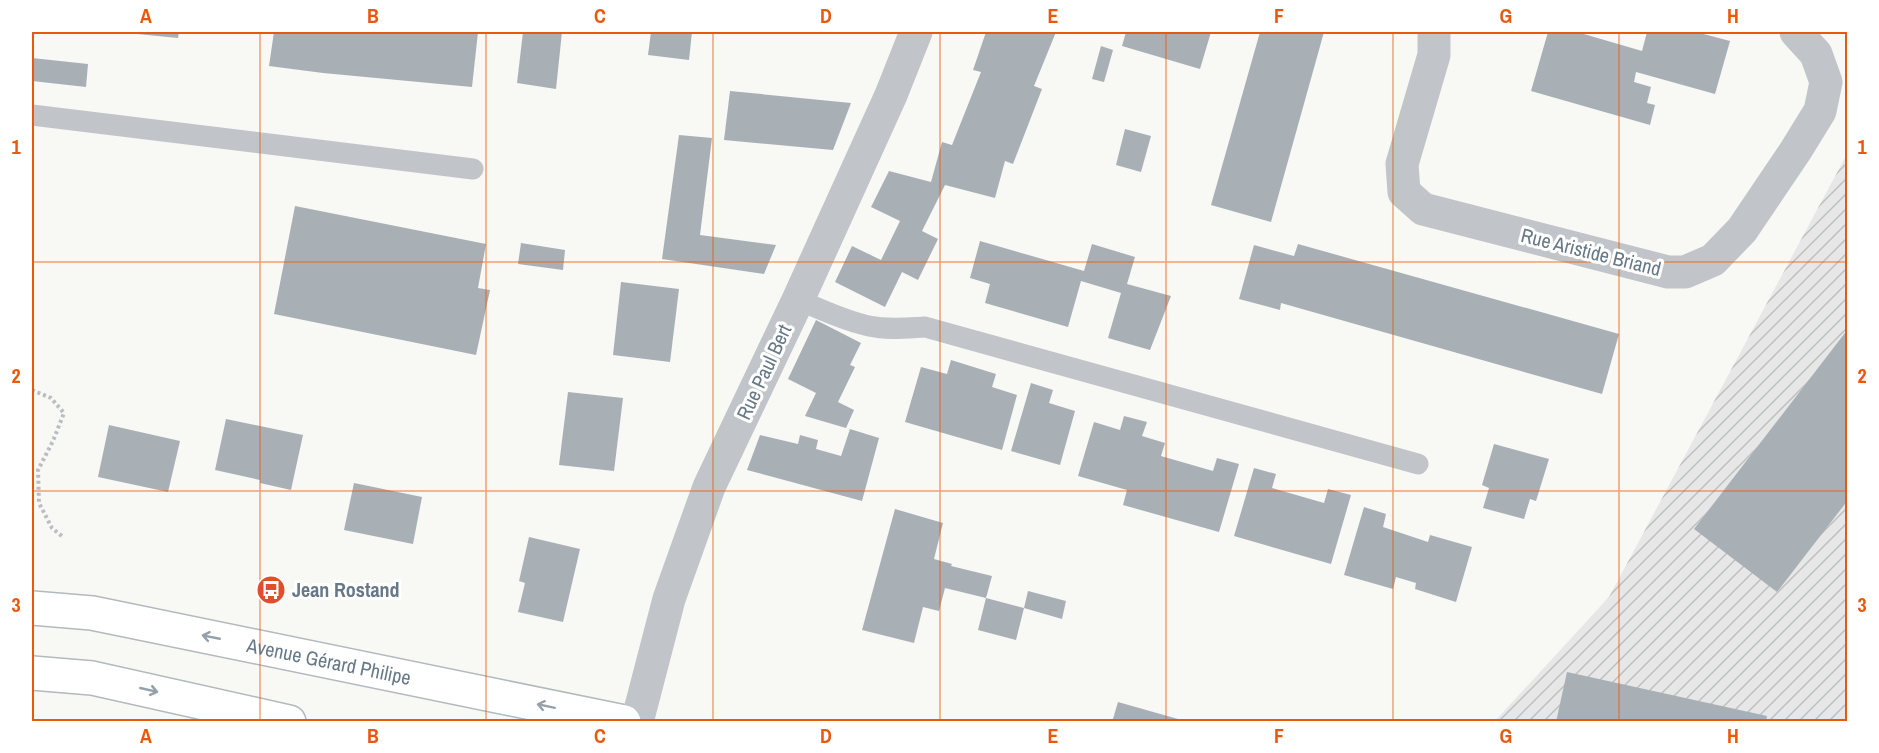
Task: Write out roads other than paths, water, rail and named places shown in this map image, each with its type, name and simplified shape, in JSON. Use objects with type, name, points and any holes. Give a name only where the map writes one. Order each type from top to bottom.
[{"type":"main road","name":"Avenue Gérard Philipe","points":[[32,608],[92,613],[624,722]]},
{"type":"main road","points":[[32,673],[92,678],[289,722]]},
{"type":"street","name":"Rue Paul Bert","points":[[637,722],[669,599],[709,487],[798,300],[891,95],[916,32]]},
{"type":"street","name":"Rue Aristide Briand","points":[[1434,32],[1434,55],[1402,164],[1404,192],[1423,208],[1668,272],[1686,272],[1713,260],[1742,230],[1820,111],[1826,82],[1816,54],[1796,32]]},
{"type":"lane","points":[[32,115],[473,169]]},
{"type":"lane","points":[[798,300],[849,321],[894,328],[925,327],[1418,464]]},
{"type":"place","name":"Jean Rostand","points":[[271,590]]}]
